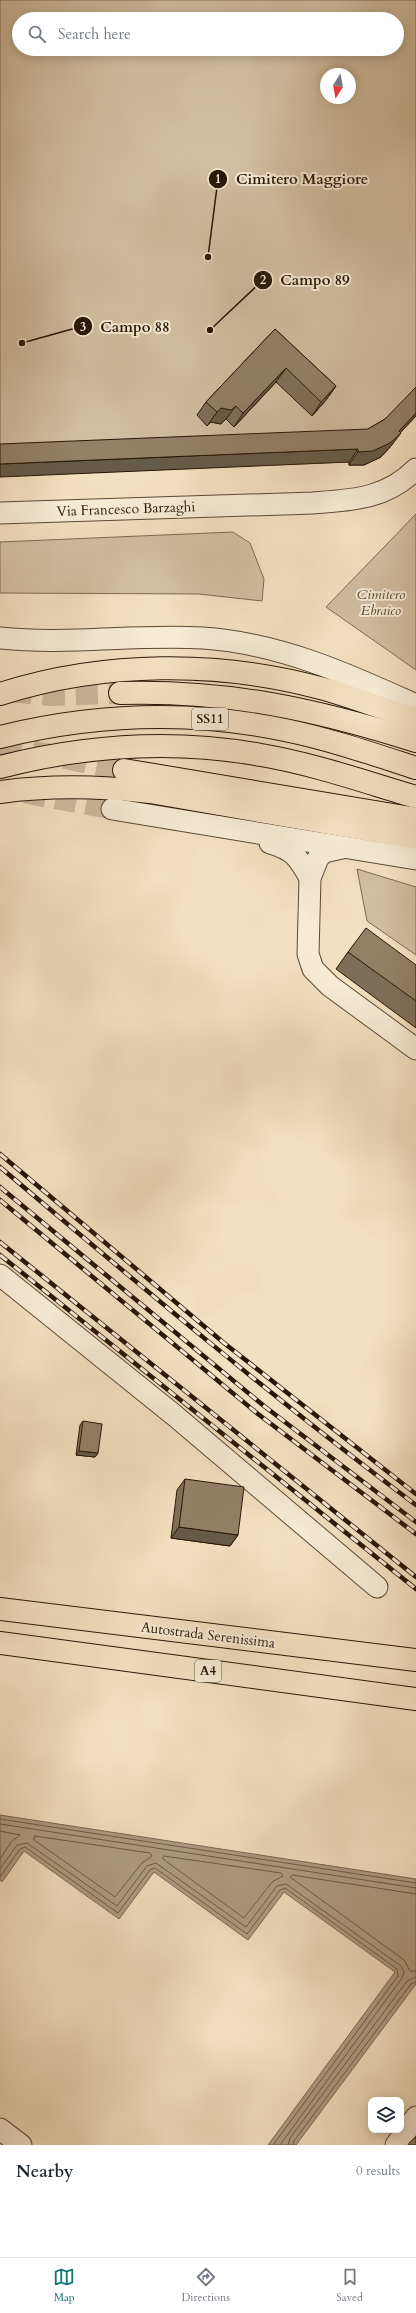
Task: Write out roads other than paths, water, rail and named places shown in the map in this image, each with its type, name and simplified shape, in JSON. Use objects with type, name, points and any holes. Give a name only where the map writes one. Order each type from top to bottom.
[{"type":"highway","points":[[0,694],[58,680],[109,671],[192,669],[247,674],[324,689],[416,720]]},
{"type":"highway","points":[[120,693],[194,693],[261,701],[342,719],[416,741]]},
{"type":"highway","name":"SS11","points":[[0,737],[80,721],[142,717],[203,718],[285,730],[416,768]]},
{"type":"highway","name":"SS11","points":[[0,767],[54,754],[113,747],[207,747],[291,761],[416,797]]},
{"type":"highway","points":[[124,770],[416,819]]},
{"type":"highway","points":[[0,792],[67,786],[123,789],[416,838]]},
{"type":"highway","name":"Autostrada Serenissima","points":[[0,1609],[416,1660]]},
{"type":"highway","name":"A4","points":[[0,1643],[416,1699]]},
{"type":"street","name":"Via Francesco Barzaghi","points":[[0,513],[252,505],[362,499],[397,484],[416,469]]},
{"type":"street","points":[[0,638],[50,640],[169,637],[232,641],[263,646],[323,664],[416,705]]},
{"type":"street","points":[[112,808],[416,859]]},
{"type":"street","points":[[201,823],[291,851],[298,856],[310,878]]},
{"type":"street","points":[[344,848],[324,852],[318,858],[310,878],[308,954],[313,969],[330,986],[416,1049]]},
{"type":"street","points":[[0,1275],[174,1416],[377,1587]]},
{"type":"street","points":[[396,2145],[416,2117]]},
{"type":"street","points":[[0,2129],[22,2145]]},
{"type":"water","points":[[0,1815],[416,1879],[416,1984],[296,2145],[268,2145],[395,1972],[284,1892],[248,1940],[154,1872],[119,1919],[24,1851],[2,1882],[0,1880]]},
{"type":"tunnel","points":[[10,691],[49,695],[120,693]]},
{"type":"tunnel","points":[[0,745],[124,770]]},
{"type":"tunnel","points":[[25,793],[112,809]]},
{"type":"railway","points":[[0,1154],[224,1343],[416,1494]]},
{"type":"railway","points":[[0,1167],[154,1297],[258,1382],[416,1505]]},
{"type":"railway","points":[[0,1187],[264,1406],[416,1522]]},
{"type":"railway","points":[[0,1200],[258,1414],[416,1534]]},
{"type":"railway","points":[[0,1242],[416,1577]]},
{"type":"railway","points":[[0,1255],[416,1589]]},
{"type":"place","name":"Cimitero Maggiore","points":[[208,257]]},
{"type":"place","name":"Campo 89","points":[[210,330]]},
{"type":"place","name":"Campo 88","points":[[22,343]]},
{"type":"park label","name":"Cimitero Ebraico","points":[[381,602]]}]
